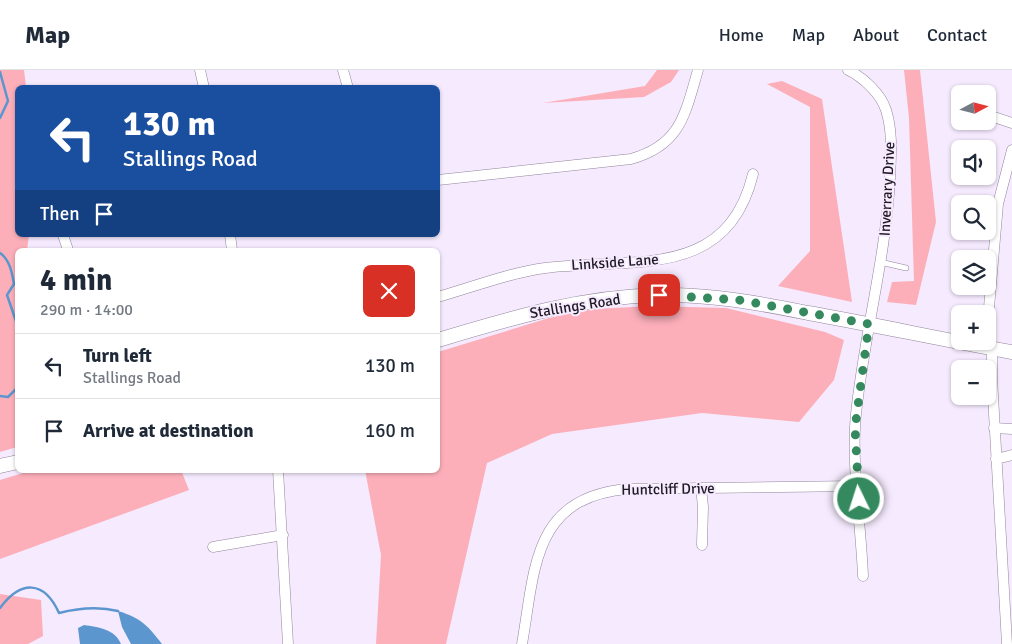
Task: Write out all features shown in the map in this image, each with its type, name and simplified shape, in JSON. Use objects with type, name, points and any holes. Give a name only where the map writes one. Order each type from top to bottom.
[{"type":"street","points":[[200,70],[203,85]]},
{"type":"street","points":[[343,70],[347,85]]},
{"type":"street","points":[[440,180],[644,155],[657,149],[679,128],[698,70]]},
{"type":"street","name":"Inverrary Drive","points":[[848,70],[866,81],[886,108],[890,129],[889,193],[856,413],[863,576]]},
{"type":"street","points":[[996,118],[1012,123]]},
{"type":"street","points":[[989,305],[998,204],[1012,150]]},
{"type":"street","name":"Linkside Lane","points":[[440,296],[542,269],[663,259],[686,255],[710,243],[729,226],[745,203],[753,174]]},
{"type":"street","name":"Stallings Road","points":[[440,339],[523,314],[561,305],[659,295],[739,300],[951,339]]},
{"type":"street","name":"Stallings Road","points":[[996,348],[1012,352]]},
{"type":"street","points":[[987,350],[1008,608],[1007,644]]},
{"type":"street","points":[[994,428],[1012,429]]},
{"type":"street","points":[[996,459],[1012,455]]},
{"type":"street","points":[[0,466],[15,463]]},
{"type":"street","points":[[278,473],[288,644]]},
{"type":"street","name":"Huntcliff Drive","points":[[522,644],[535,560],[549,531],[568,511],[596,495],[613,491],[858,486]]},
{"type":"street","points":[[701,488],[703,507],[702,546]]},
{"type":"street","points":[[212,547],[283,535]]},
{"type":"lane","points":[[880,262],[906,268]]},
{"type":"shaded area","points":[[0,70],[24,70],[26,85],[15,85],[15,237],[29,237],[27,248],[15,248],[15,448],[0,452]]},
{"type":"shaded area","points":[[657,70],[679,70],[671,82],[644,97],[543,103],[645,86]]},
{"type":"shaded area","points":[[904,70],[920,70],[936,222],[916,305],[887,302],[892,282],[914,281],[909,118]]},
{"type":"shaded area","points":[[782,81],[822,99],[852,302],[778,286],[810,251],[810,107],[767,84]]},
{"type":"shaded area","points":[[651,306],[726,308],[825,332],[844,340],[834,380],[799,422],[702,413],[552,434],[487,463],[446,644],[376,644],[381,555],[366,473],[440,473],[440,351],[549,318],[594,309]]},
{"type":"shaded area","points":[[23,473],[182,473],[189,490],[0,559],[0,480]]},
{"type":"shaded area","points":[[0,594],[41,600],[43,636],[28,644],[0,644]]},
{"type":"water","points":[[118,611],[132,616],[143,623],[162,644],[131,644],[122,627]]},
{"type":"water","points":[[84,625],[110,632],[115,635],[121,644],[80,644],[78,628]]},
{"type":"waterway","points":[[0,72],[8,101],[0,118]]},
{"type":"waterway","points":[[0,253],[10,267],[14,284],[7,295],[15,318]]},
{"type":"waterway","points":[[0,396],[8,397],[15,390]]},
{"type":"waterway","points":[[0,608],[16,592],[32,588],[46,594],[59,613],[88,608],[118,611]]},
{"type":"route","points":[[659,295],[739,300],[869,324],[864,344],[855,428],[859,499]]}]
